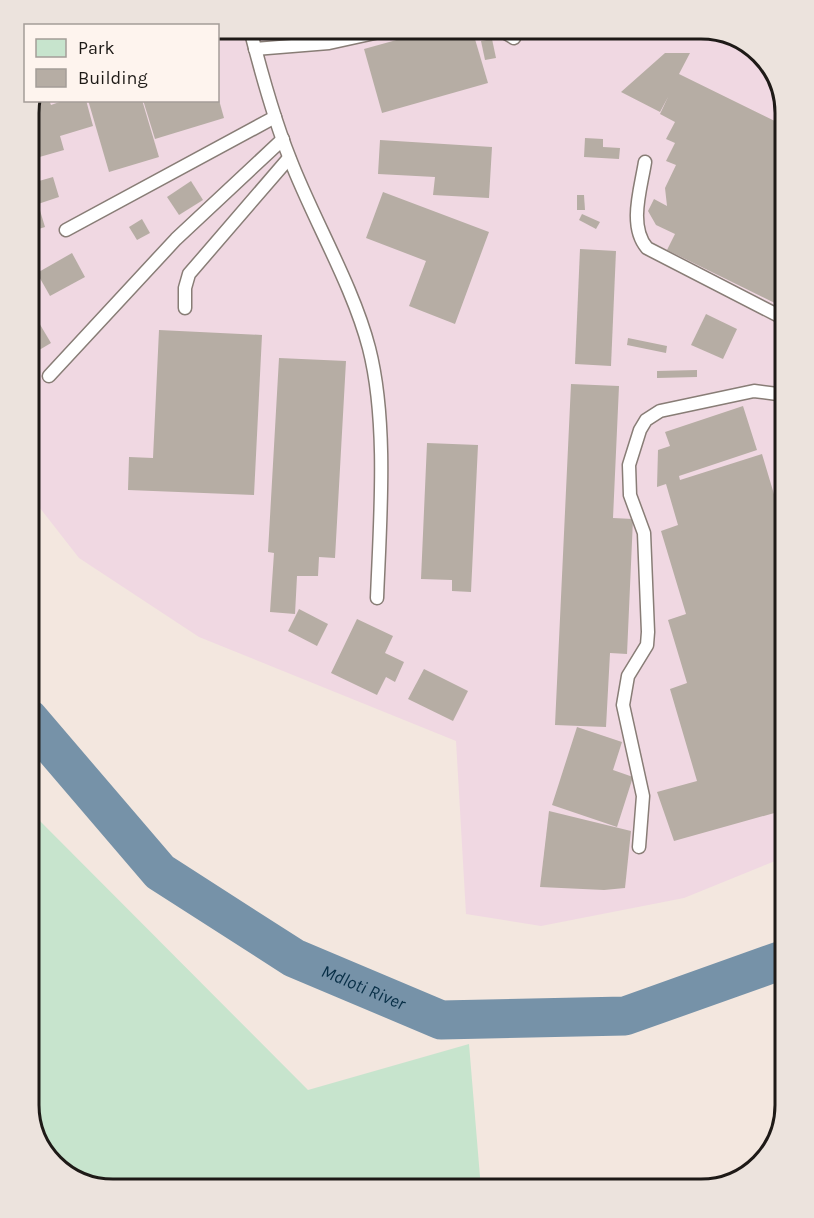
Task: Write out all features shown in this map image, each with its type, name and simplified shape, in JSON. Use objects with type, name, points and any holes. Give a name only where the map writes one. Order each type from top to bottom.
[{"type":"lane","points":[[253,39],[289,158],[368,347],[376,389],[381,491],[377,598]]},
{"type":"lane","points":[[255,49],[329,43],[347,39]]},
{"type":"lane","points":[[66,230],[275,117]]},
{"type":"lane","points":[[49,376],[176,240],[283,139]]},
{"type":"lane","points":[[185,308],[185,288],[189,274],[289,158]]},
{"type":"lane","points":[[645,162],[636,226],[640,240],[647,248],[775,313]]},
{"type":"lane","points":[[639,847],[644,796],[623,705],[628,676],[644,651],[648,632],[644,533],[630,495],[629,465],[635,444],[646,420],[660,411],[754,391],[775,394]]},
{"type":"shaded area","points":[[219,39],[706,39],[716,40],[738,49],[760,68],[769,84],[775,113],[775,861],[684,898],[541,926],[466,914],[456,741],[199,637],[79,558],[39,507],[40,102],[219,102]]},
{"type":"green space","points":[[39,820],[308,1090],[469,1044],[480,1179],[108,1179],[89,1175],[72,1167],[57,1154],[49,1142],[42,1124],[39,1105]]},
{"type":"building","points":[[400,39],[475,39],[488,83],[382,113],[364,49]]},
{"type":"building","points":[[492,39],[496,58],[485,60],[481,41]]},
{"type":"building","points":[[665,53],[690,53],[679,74],[775,121],[775,303],[667,250],[675,234],[656,225],[648,211],[654,199],[667,206],[665,188],[676,165],[666,161],[675,143],[666,139],[675,122],[660,114],[668,97],[660,112],[621,92]]},
{"type":"building","points":[[219,100],[224,118],[155,139],[144,102],[219,102]]},
{"type":"building","points":[[40,102],[50,102],[51,105],[59,102],[87,102],[93,126],[60,136],[64,150],[39,157]]},
{"type":"building","points":[[89,102],[143,102],[159,157],[109,172]]},
{"type":"building","points":[[585,138],[603,139],[603,147],[620,148],[619,159],[584,157]]},
{"type":"building","points":[[380,140],[492,147],[489,198],[433,195],[435,177],[378,174]]},
{"type":"building","points":[[53,177],[59,197],[39,204],[39,181]]},
{"type":"building","points":[[191,181],[203,200],[179,215],[167,197]]},
{"type":"building","points":[[383,192],[489,232],[455,324],[409,306],[426,261],[366,238]]},
{"type":"building","points":[[577,195],[584,195],[585,210],[577,210]]},
{"type":"building","points":[[39,207],[45,227],[39,229]]},
{"type":"building","points":[[582,214],[600,222],[596,229],[579,220]]},
{"type":"building","points":[[142,219],[150,233],[137,240],[129,227]]},
{"type":"building","points":[[580,249],[616,251],[611,366],[575,364]]},
{"type":"building","points":[[72,253],[85,277],[50,296],[39,277],[39,272]]},
{"type":"building","points":[[706,314],[737,329],[723,359],[691,345]]},
{"type":"building","points":[[39,323],[51,343],[39,350]]},
{"type":"building","points":[[159,330],[262,335],[254,495],[128,490],[129,457],[153,458]]},
{"type":"building","points":[[628,338],[667,346],[666,353],[627,345]]},
{"type":"building","points":[[279,358],[346,361],[335,558],[319,557],[318,576],[297,576],[295,614],[270,612],[274,553],[268,552]]},
{"type":"building","points":[[697,370],[697,377],[657,378],[657,371]]},
{"type":"building","points":[[571,384],[619,386],[613,518],[633,519],[627,654],[610,653],[606,727],[555,725]]},
{"type":"building","points":[[743,406],[757,450],[679,476],[680,480],[762,454],[775,498],[775,813],[674,841],[657,792],[697,781],[670,689],[687,683],[668,620],[686,614],[661,531],[678,525],[666,484],[657,487],[658,450],[670,446],[665,432]]},
{"type":"building","points":[[427,443],[478,445],[471,592],[452,591],[452,580],[421,579]]},
{"type":"building","points":[[299,609],[328,624],[317,646],[288,631]]},
{"type":"building","points":[[357,619],[393,636],[385,653],[404,662],[395,682],[386,677],[377,695],[331,673]]},
{"type":"building","points":[[424,669],[468,691],[453,721],[408,699]]},
{"type":"building","points":[[577,727],[622,742],[613,770],[633,777],[617,827],[552,805]]},
{"type":"building","points":[[549,811],[631,831],[625,888],[604,890],[540,887]]},
{"type":"waterway","name":"Mdloti River","points":[[39,731],[160,872],[294,958],[441,1020],[625,1016],[775,963]]}]
